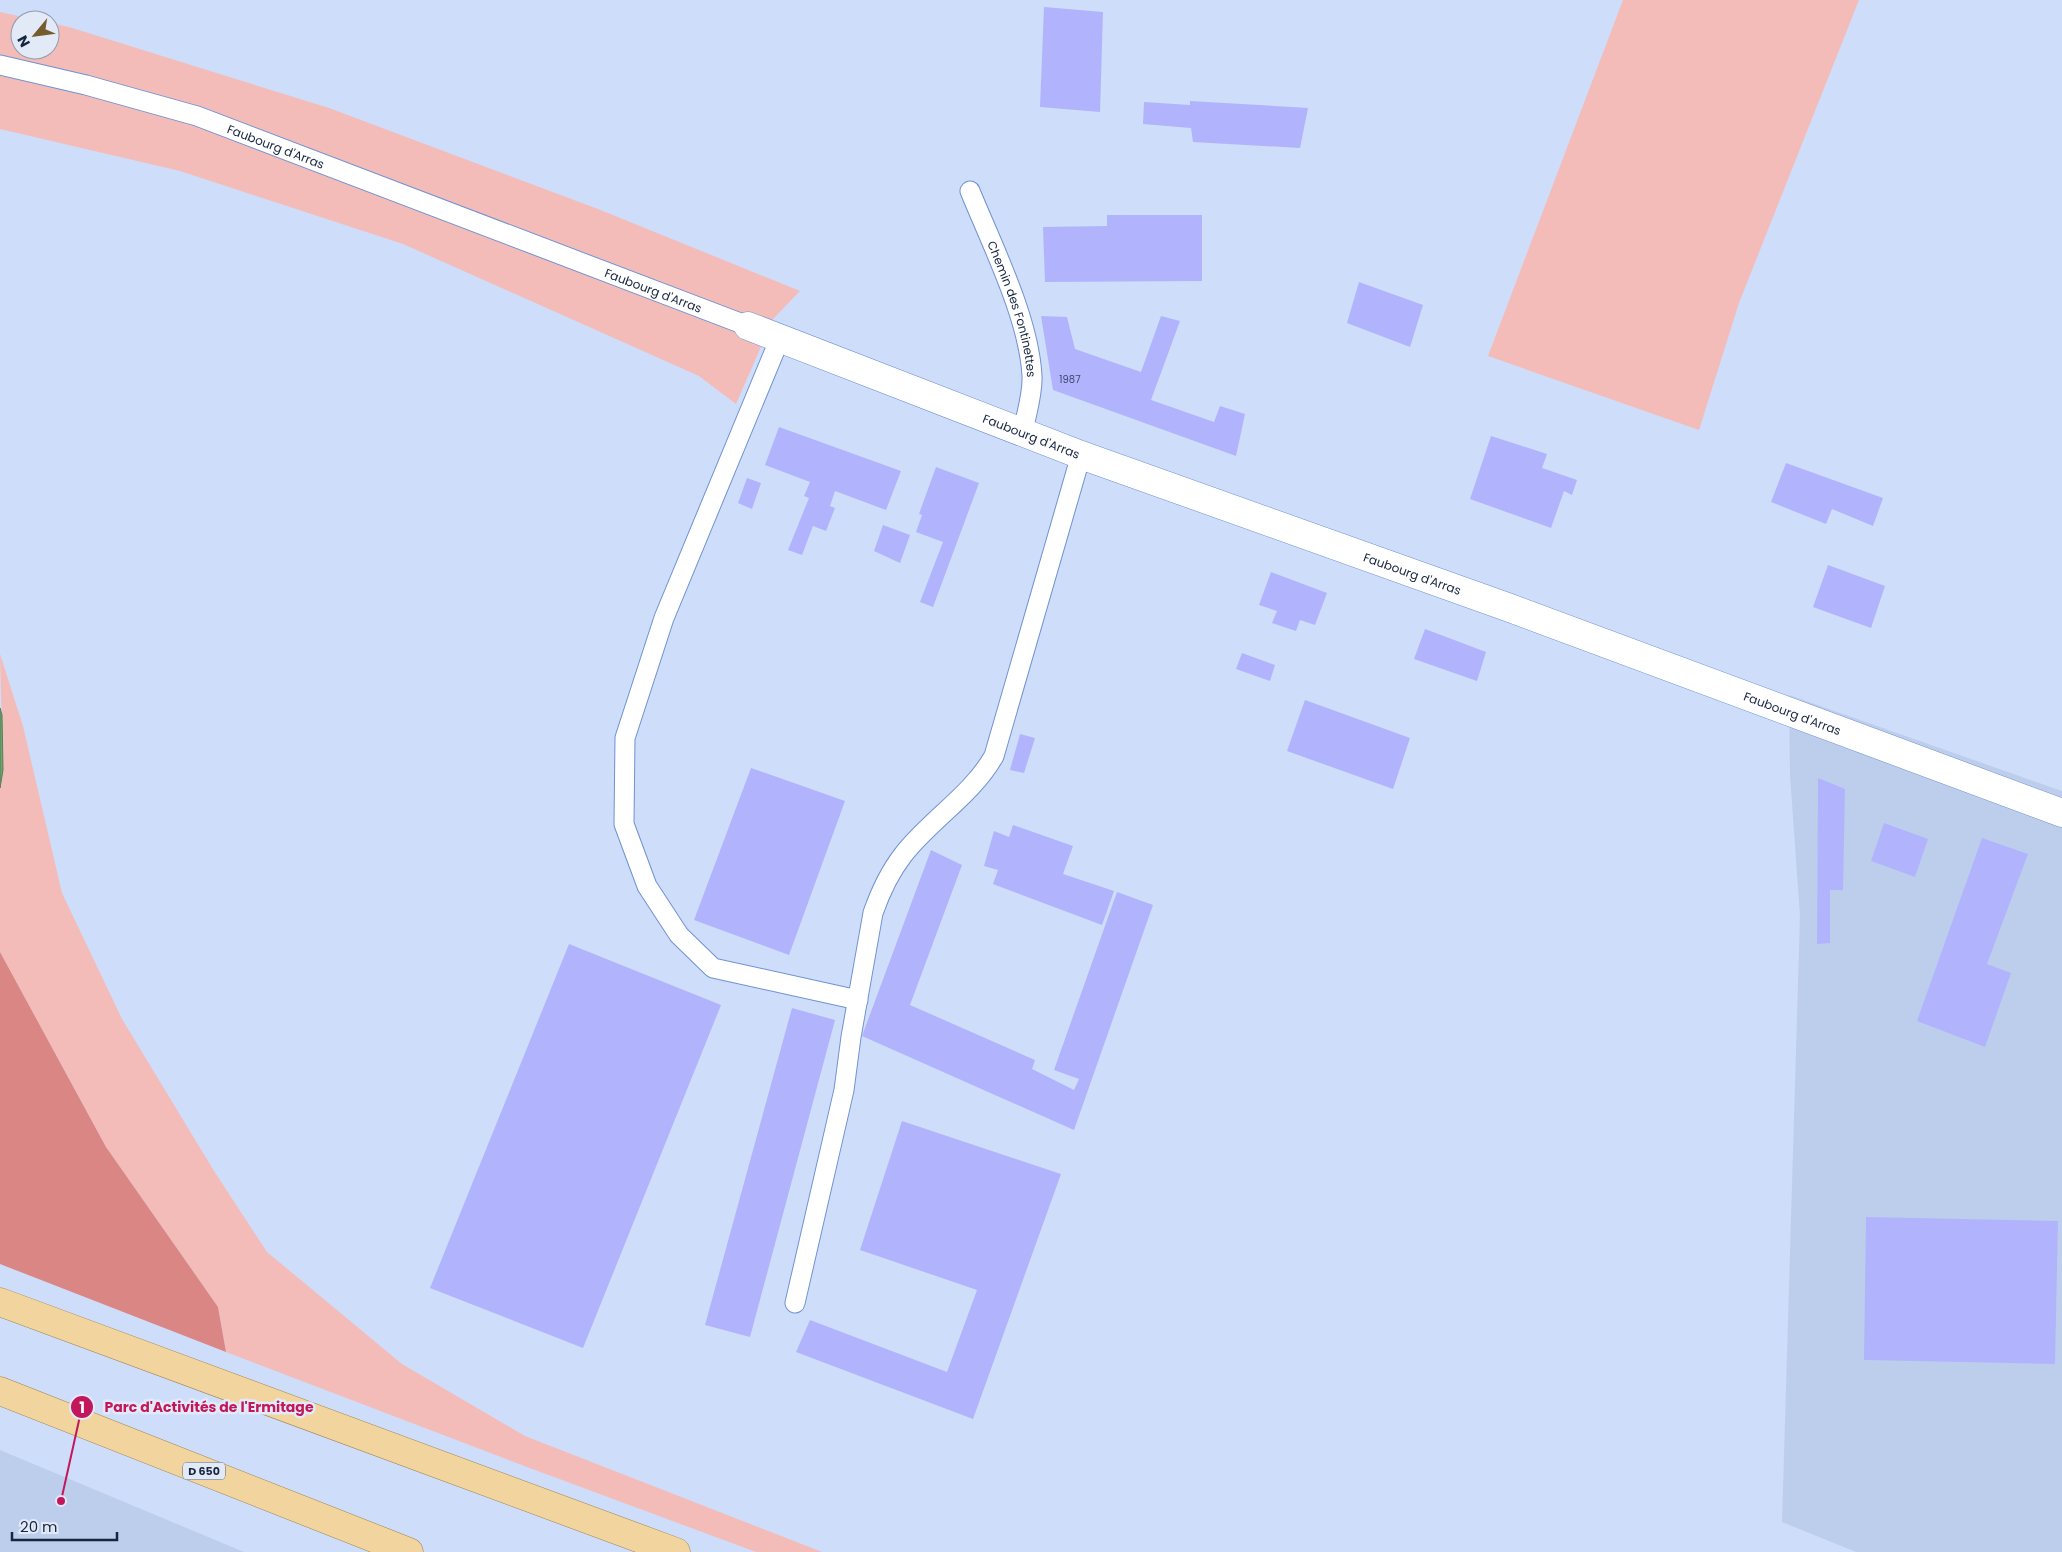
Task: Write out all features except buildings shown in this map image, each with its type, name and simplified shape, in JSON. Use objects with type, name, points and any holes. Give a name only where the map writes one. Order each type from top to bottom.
[{"type":"main road","points":[[0,1302],[676,1552]]},
{"type":"main road","name":"D 650","points":[[0,1391],[409,1552]]},
{"type":"street","name":"Faubourg d'Arras","points":[[748,326],[1081,455],[1510,608],[2062,812]]},
{"type":"lane","name":"Faubourg d'Arras","points":[[0,65],[86,85],[196,116],[748,326]]},
{"type":"lane","name":"Chemin des Fontinettes","points":[[970,191],[1017,305],[1030,358],[1032,386],[1023,432]]},
{"type":"lane","points":[[780,338],[664,618],[628,729],[626,738],[624,824],[647,886],[679,935],[713,968],[858,1000]]},
{"type":"lane","points":[[795,1303],[844,1090],[873,913],[880,894],[903,855],[977,780],[994,756],[1081,455]]},
{"type":"shaded area","points":[[1623,0],[1859,0],[1739,303],[1699,430],[1488,356]]},
{"type":"shaded area","points":[[0,12],[10,14],[10,60],[60,60],[60,25],[69,27],[329,108],[598,209],[800,291],[773,319],[736,404],[699,376],[403,244],[180,171],[0,129]]},
{"type":"shaded area","points":[[0,654],[23,726],[62,893],[122,1019],[214,1171],[267,1252],[402,1364],[525,1436],[822,1552],[756,1552],[226,1352],[218,1307],[106,1147],[0,952],[0,788],[3,770]]},
{"type":"shaded area","points":[[1789,695],[2062,791],[2062,1552],[1856,1552],[1782,1522],[1800,916],[1790,775]]},
{"type":"shaded area","points":[[0,708],[2,715],[3,770],[0,788]]},
{"type":"shaded area","points":[[0,952],[106,1147],[218,1307],[226,1352],[0,1264]]},
{"type":"shaded area","points":[[0,1450],[244,1552],[0,1552]]},
{"type":"place","name":"Parc d'Activités de l'Ermitage","points":[[61,1501]]}]
